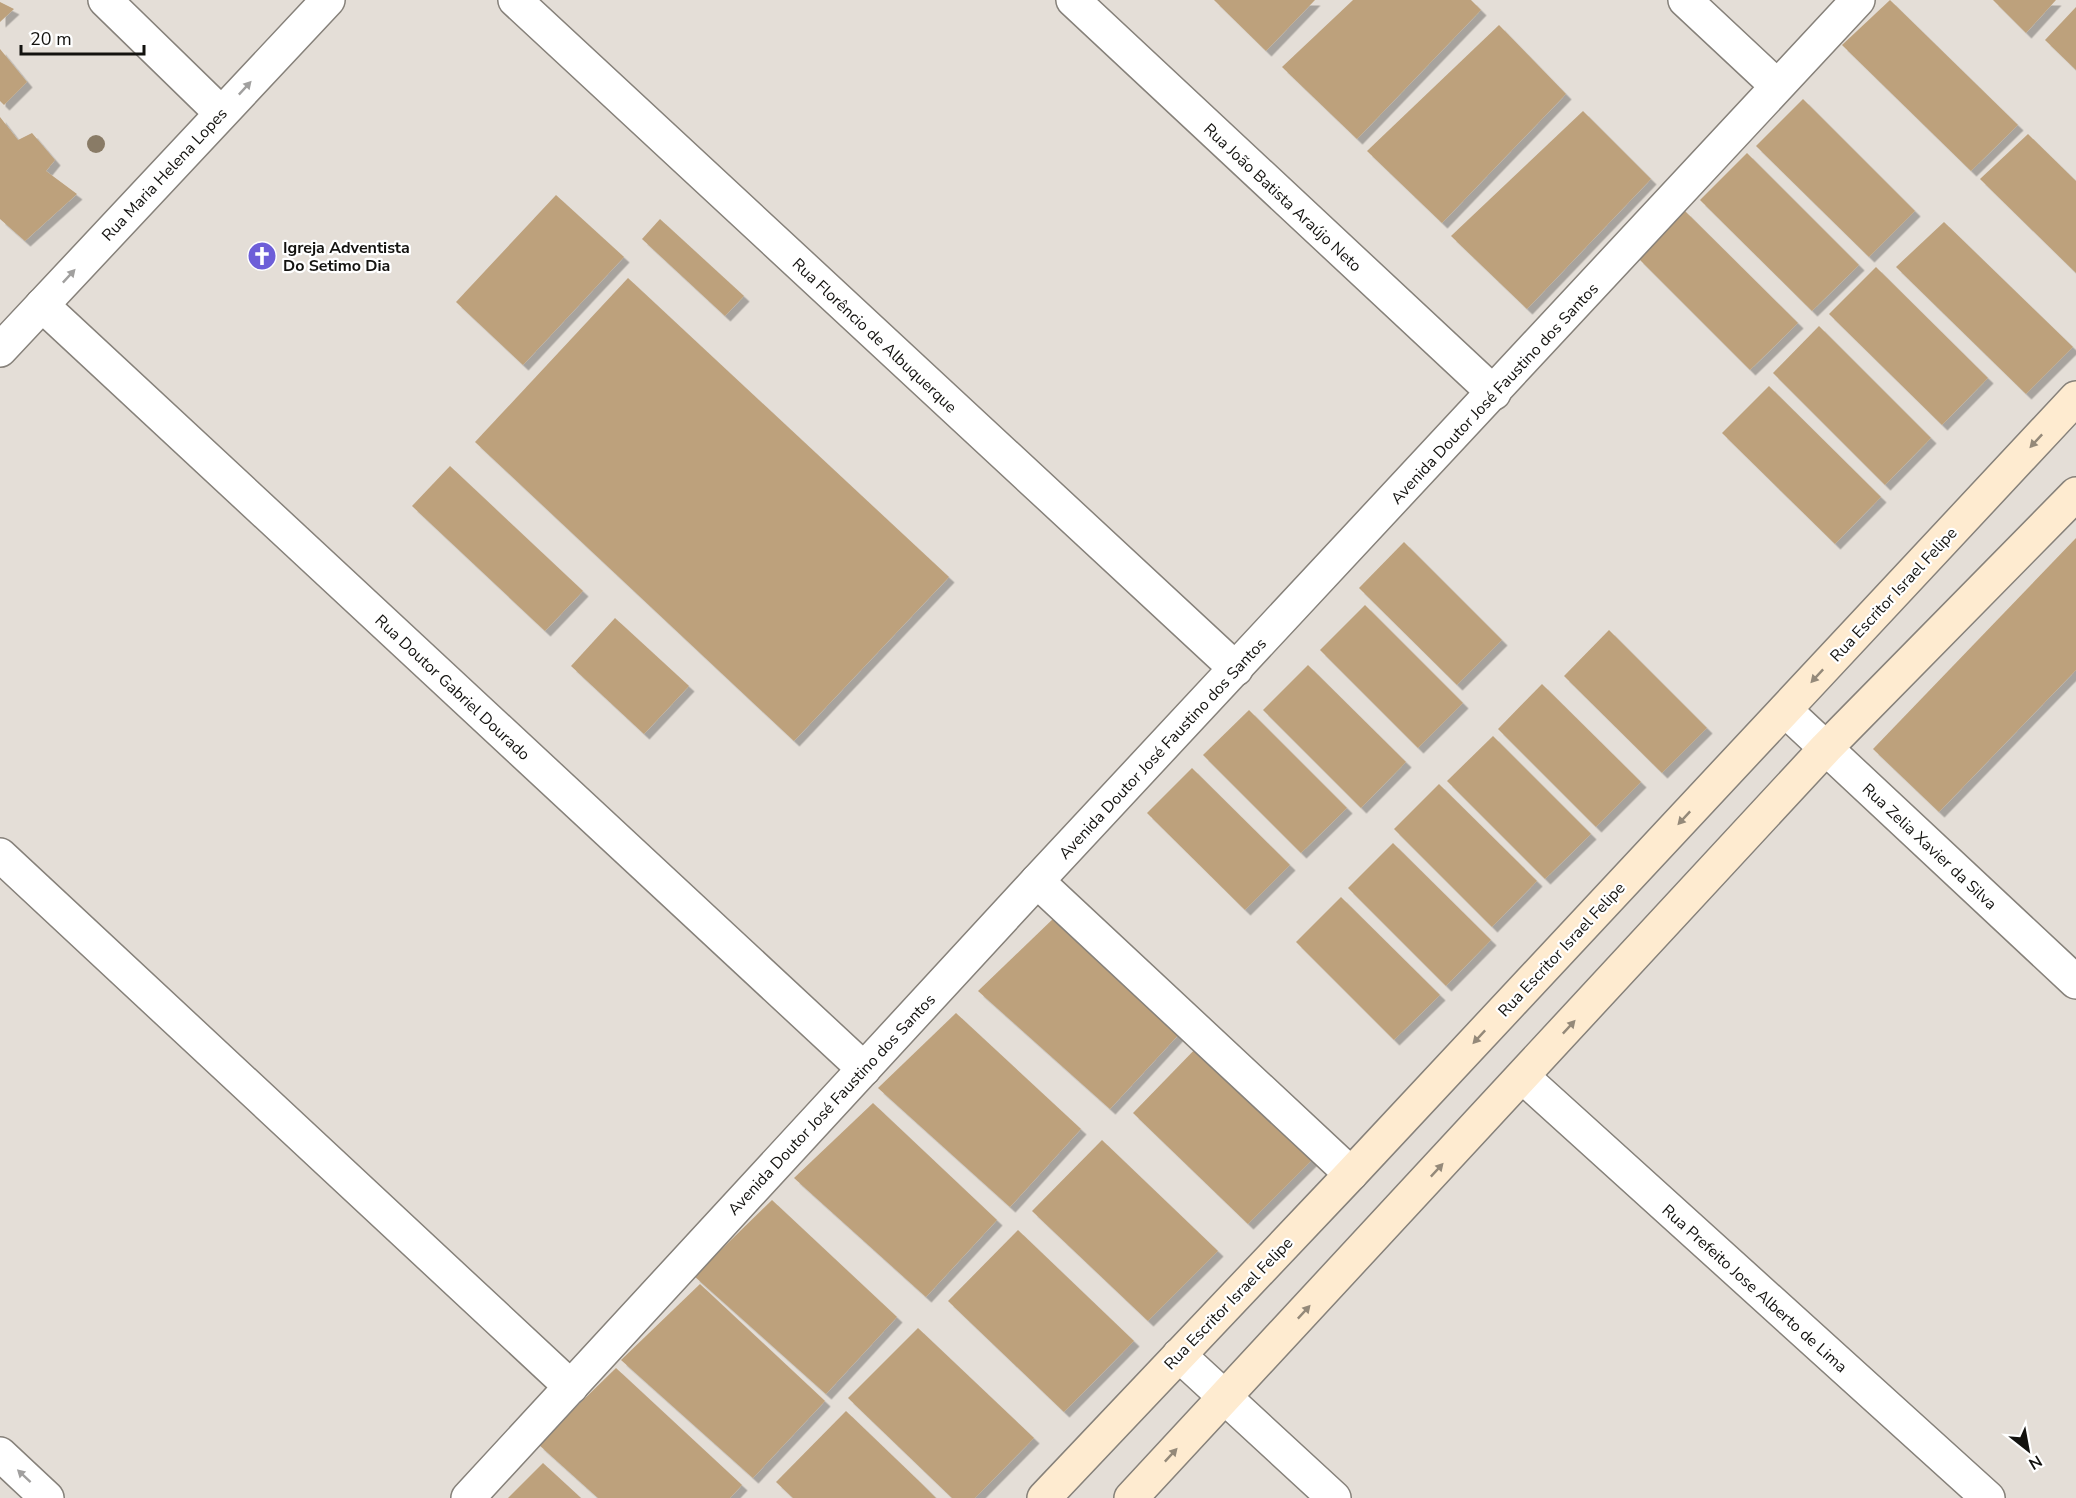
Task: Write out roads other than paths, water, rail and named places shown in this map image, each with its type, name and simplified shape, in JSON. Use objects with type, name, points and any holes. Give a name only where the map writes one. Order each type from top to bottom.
[{"type":"street","points":[[105,0],[221,113]]},
{"type":"street","name":"Rua Maria Helena Lopes","points":[[0,350],[328,0]]},
{"type":"street","name":"Rua Florêncio de Albuquerque","points":[[515,0],[1236,669]]},
{"type":"street","name":"Rua João Batista Araújo Neto","points":[[1073,0],[1494,393]]},
{"type":"street","points":[[1685,0],[1777,86]]},
{"type":"street","name":"Avenida Doutor José Faustino dos Santos","points":[[468,1498],[1037,880],[1494,393],[1858,0]]},
{"type":"street","name":"Rua Doutor Gabriel Dourado","points":[[42,305],[864,1069]]},
{"type":"street","name":"Rua Escritor Israel Felipe","points":[[1044,1498],[1351,1174],[2076,398]]},
{"type":"street","points":[[1131,1498],[1826,748],[2076,494]]},
{"type":"street","name":"Rua Zelia Xavier da Silva","points":[[1785,710],[2076,982]]},
{"type":"street","points":[[0,855],[571,1387]]},
{"type":"street","points":[[1037,880],[1351,1174]]},
{"type":"street","name":"Rua Prefeito Jose Alberto de Lima","points":[[1523,1077],[1988,1498]]},
{"type":"street","points":[[1179,1355],[1334,1498]]},
{"type":"street","points":[[0,1454],[47,1498]]},
{"type":"place","name":"Igreja Adventista Do Setimo Dia","points":[[262,256]]}]
